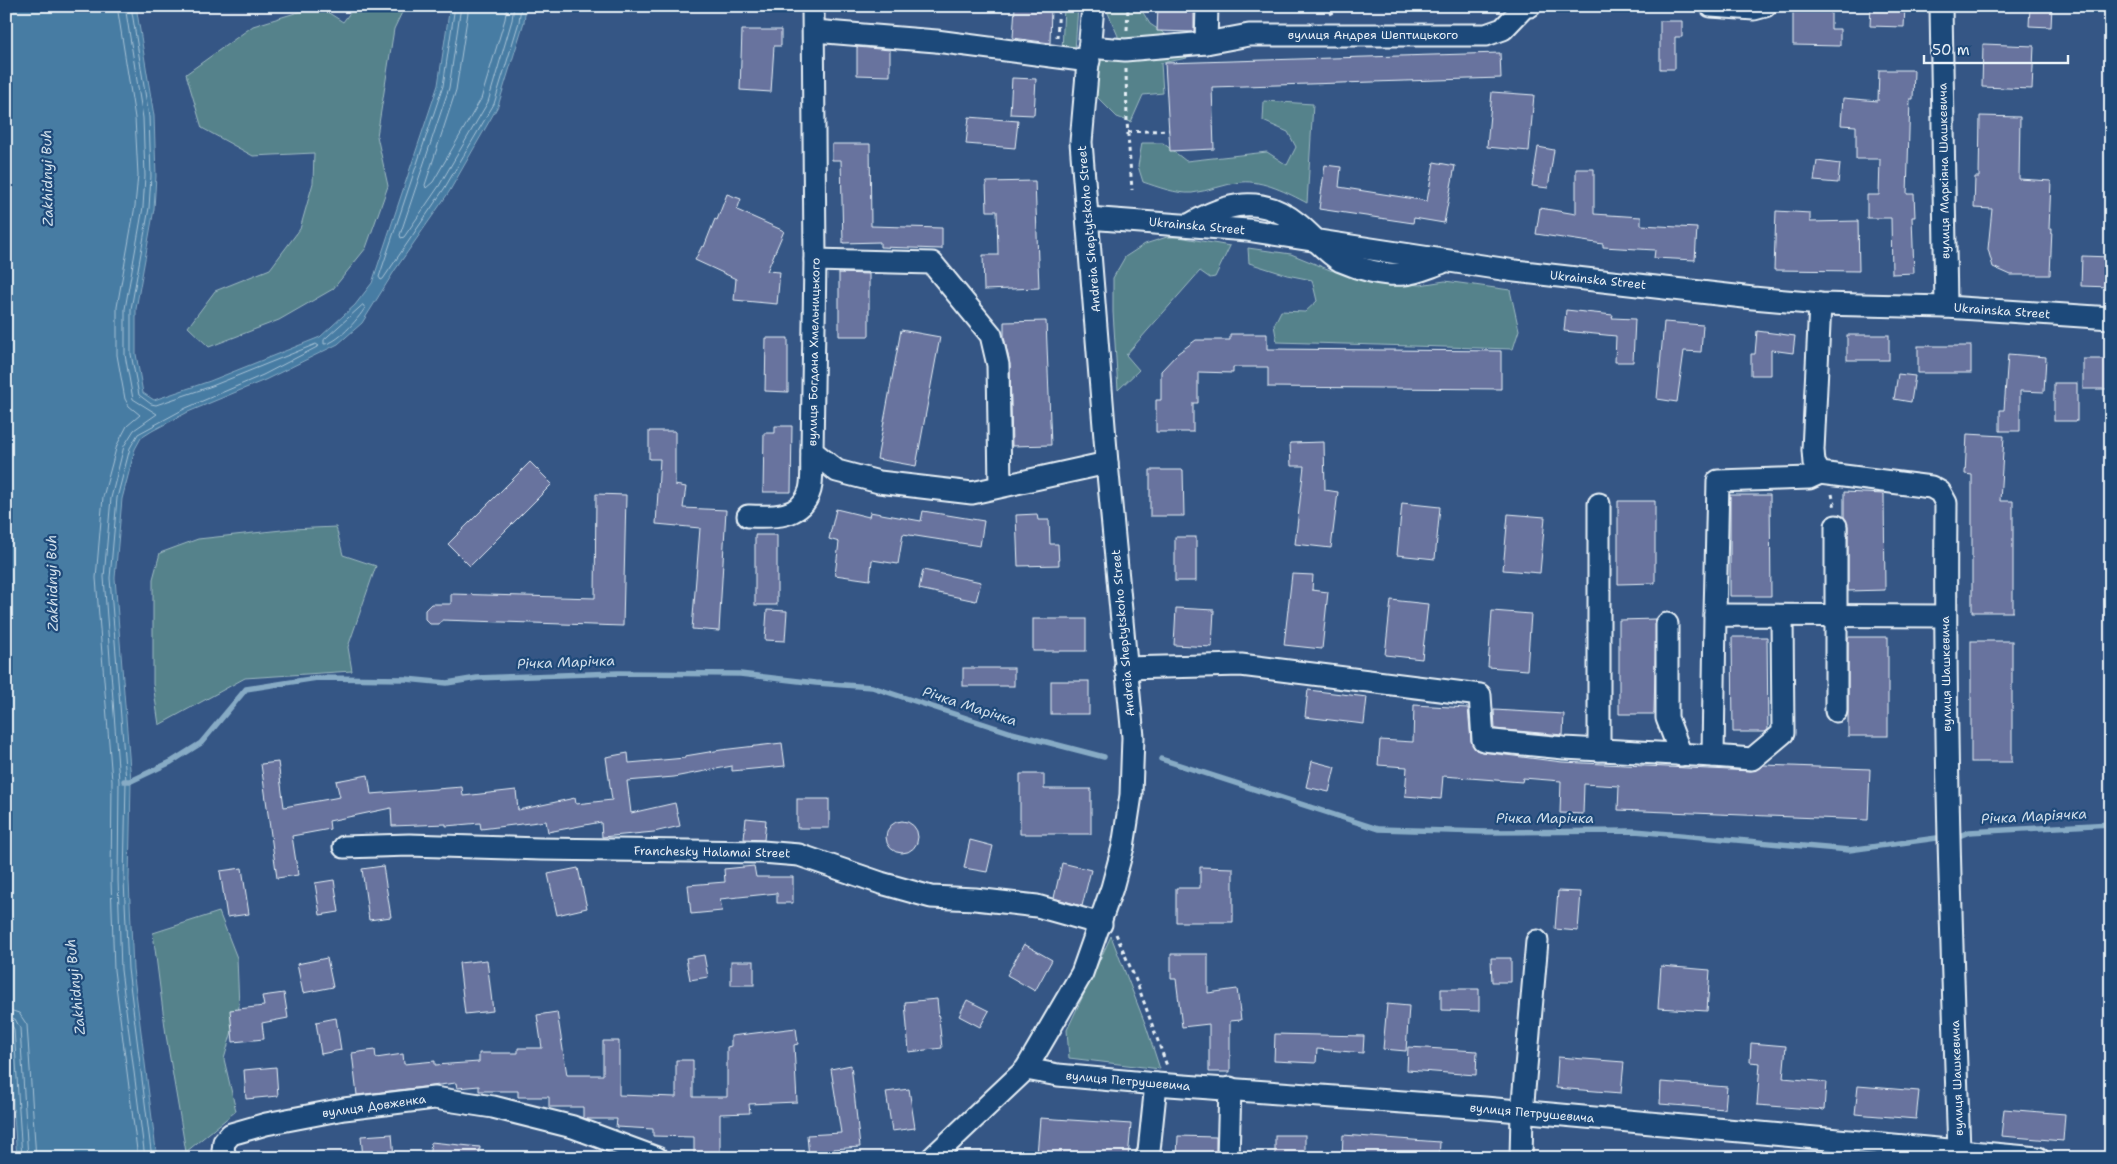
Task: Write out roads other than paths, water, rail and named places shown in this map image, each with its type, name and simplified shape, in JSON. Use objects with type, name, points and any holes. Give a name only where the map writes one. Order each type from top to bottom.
[{"type":"street","name":"вулиця Богдана Хмельницького","points":[[813,6],[816,260],[812,451],[837,471],[879,482],[972,493],[1107,463]]},
{"type":"street","name":"Andreia Sheptytskoho Street","points":[[932,1158],[1026,1070],[1108,928],[1131,796],[1133,737],[1107,463],[1082,142],[1093,6]]},
{"type":"street","points":[[814,31],[936,42],[1056,56],[1089,54],[1206,43],[1207,6]]},
{"type":"street","points":[[1711,6],[1754,9],[1765,6]]},
{"type":"street","name":"вулиця Маркіяна Шашкевича","points":[[1941,6],[1946,306]]},
{"type":"street","name":"вулиця Андрея Шептицького","points":[[1206,43],[1249,35],[1486,35],[1503,29],[1521,9]]},
{"type":"street","name":"Ukrainska Street","points":[[1088,218],[1189,224],[1247,230],[1515,271],[1820,304],[1946,306],[2111,318]]},
{"type":"street","points":[[816,260],[932,263],[985,327],[991,335],[998,365],[1000,486]]},
{"type":"street","points":[[1712,756],[1718,481],[1809,478],[1820,473],[1814,464],[1813,450],[1820,304]]},
{"type":"street","points":[[748,516],[775,517],[792,513],[803,503],[810,490],[812,451]]},
{"type":"street","name":"вулиця Шашкевича","points":[[1820,473],[1931,487],[1940,492],[1946,503],[1945,616],[1949,876],[1959,1150]]},
{"type":"street","points":[[1599,504],[1599,750]]},
{"type":"street","points":[[1836,526],[1836,711]]},
{"type":"street","points":[[1715,615],[1945,616]]},
{"type":"street","points":[[1125,668],[1241,665],[1480,695],[1483,740],[1599,750],[1752,759],[1782,733],[1782,616]]},
{"type":"street","points":[[1667,624],[1666,718],[1681,755]]},
{"type":"street","name":"Franchesky Halamai Street","points":[[344,846],[409,845],[762,852],[799,855],[931,897],[975,899],[1037,906],[1108,928]]},
{"type":"street","points":[[1521,1158],[1522,1113],[1537,941]]},
{"type":"street","name":"вулиця Петрушевича","points":[[1026,1070],[1058,1075],[1230,1088],[2038,1158]]},
{"type":"street","points":[[1146,1158],[1162,1084]]},
{"type":"street","points":[[1228,1158],[1230,1088]]},
{"type":"street","name":"вулиця Довженка","points":[[226,1158],[224,1142],[231,1134],[344,1109],[434,1098],[493,1107],[573,1127],[657,1158]]},
{"type":"water","name":"Zakhidnyi Buh","points":[[6,6],[136,6],[154,116],[156,176],[154,209],[136,309],[136,354],[143,393],[154,400],[210,381],[320,337],[355,305],[372,283],[438,85],[450,6],[526,6],[524,22],[498,106],[449,192],[395,270],[362,323],[338,344],[265,380],[188,412],[152,431],[141,438],[135,449],[122,499],[115,578],[131,781],[129,880],[133,969],[157,1158],[17,1158],[6,1004]]},
{"type":"waterway","name":"Річка Марічка","points":[[124,781],[131,781],[171,762],[201,743],[246,689],[317,678],[406,679],[447,683],[477,678],[618,673],[740,674],[816,683],[872,687],[1012,733],[1104,757]]},
{"type":"waterway","name":"Річка Марічка","points":[[1161,759],[1378,829],[1485,832],[1635,831],[1849,850],[1937,838]]},
{"type":"waterway","name":"Річка Маріячка","points":[[1959,836],[1969,832],[2111,824]]}]
